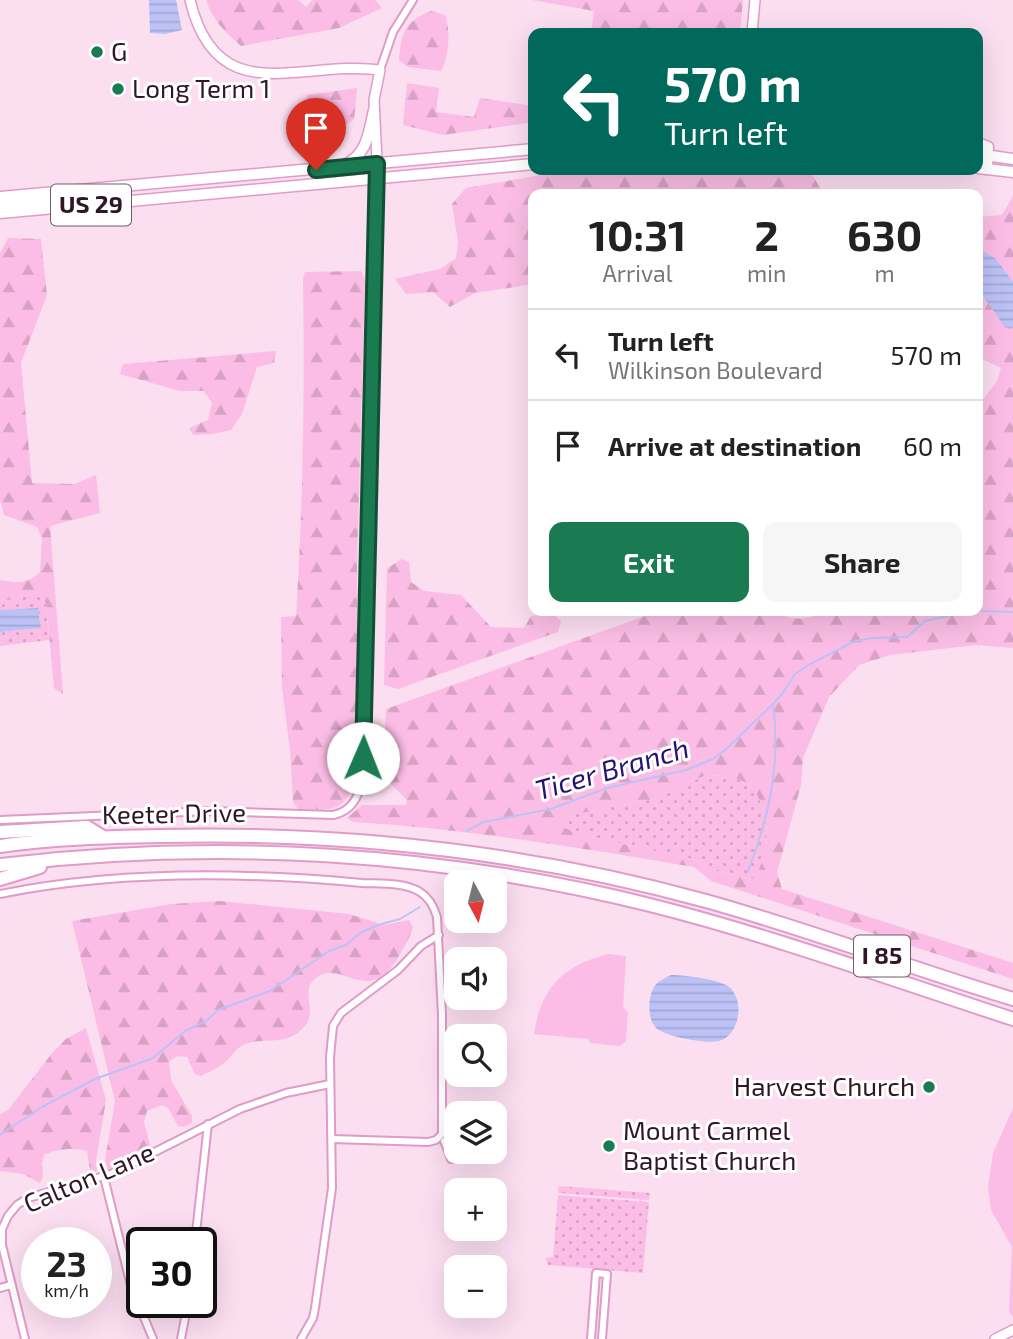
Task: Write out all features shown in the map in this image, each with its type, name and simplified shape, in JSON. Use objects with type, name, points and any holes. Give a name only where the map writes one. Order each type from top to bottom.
[{"type":"highway","points":[[0,832],[87,827],[103,837]]},
{"type":"highway","name":"I 85","points":[[0,846],[103,837],[225,835],[324,838],[433,848],[546,865],[642,885],[752,914],[1013,999]]},
{"type":"highway","name":"I 85","points":[[0,865],[67,858],[178,852],[281,853],[392,860],[526,879],[698,918],[1013,1019]]},
{"type":"highway","points":[[0,879],[67,858]]},
{"type":"main road","points":[[337,168],[350,163],[363,150],[374,110]]},
{"type":"main road","name":"US 29","points":[[0,197],[528,150]]},
{"type":"main road","points":[[1013,159],[983,155],[983,168],[1013,172]]},
{"type":"main road","name":"US 29","points":[[0,213],[528,165]]},
{"type":"main road","points":[[0,205],[79,198],[94,190]]},
{"type":"street","points":[[190,0],[198,26],[209,44],[224,60],[242,69],[258,74],[276,75],[356,67],[380,70]]},
{"type":"street","points":[[378,180],[374,110],[380,70],[393,32],[413,0]]},
{"type":"street","points":[[752,28],[755,0]]},
{"type":"street","name":"Keeter Drive","points":[[0,820],[181,812],[333,815],[347,810],[360,790],[378,180]]},
{"type":"street","points":[[0,894],[78,883],[154,878],[284,877],[405,887],[420,892],[434,908],[439,935],[444,1146]]},
{"type":"street","points":[[301,1339],[313,1318],[318,1294],[332,1188],[330,1084],[331,1034],[334,1021],[398,970],[421,946],[439,935]]},
{"type":"street","name":"Calton Lane","points":[[25,1339],[2,1245],[2,1229],[17,1205],[38,1195],[104,1177],[208,1124],[267,1099],[330,1084]]},
{"type":"street","points":[[197,1227],[208,1124]]},
{"type":"street","points":[[332,1139],[428,1142],[442,1140]]},
{"type":"street","points":[[104,1177],[131,1286],[153,1339]]},
{"type":"street","points":[[591,1339],[596,1273],[607,1274],[602,1339]]},
{"type":"street","points":[[0,1288],[11,1285]]},
{"type":"street","points":[[181,1339],[185,1318]]},
{"type":"street","points":[[995,1339],[1013,1330]]},
{"type":"green space","points":[[206,0],[298,0],[306,7],[312,0],[375,0],[382,8],[339,28],[241,46],[220,26]]},
{"type":"green space","points":[[532,0],[743,0],[740,28],[592,28],[594,11]]},
{"type":"green space","points":[[431,11],[445,15],[447,21],[447,51],[441,71],[408,67],[399,60],[401,42],[406,30],[415,20]]},
{"type":"green space","points":[[407,83],[439,88],[436,112],[474,117],[480,98],[528,105],[528,123],[443,135],[403,125]]},
{"type":"green space","points":[[357,88],[354,120],[345,125],[303,135],[307,95]]},
{"type":"green space","points":[[541,175],[813,175],[823,189],[528,189],[528,285],[475,293],[450,307],[433,292],[406,294],[395,279],[440,269],[456,258],[458,242],[452,204],[466,188]]},
{"type":"green space","points":[[1013,196],[1013,648],[976,645],[890,655],[859,665],[829,697],[803,758],[801,785],[777,873],[782,889],[1013,963],[1013,979],[711,881],[694,867],[481,834],[353,822],[347,818],[362,805],[406,805],[407,800],[383,776],[386,709],[645,616],[983,616],[983,399],[997,381],[1001,368],[983,359],[983,217],[1002,215]],"holes":[[[729,775],[745,783],[759,799],[767,835],[763,859],[752,879],[716,871],[692,859],[582,835],[565,828],[565,816],[654,799],[704,776]]]},
{"type":"green space","points":[[8,238],[41,239],[47,295],[21,363],[32,483],[75,484],[96,475],[100,513],[50,526],[63,694],[54,688],[46,603],[36,593],[0,602],[0,580],[22,582],[40,572],[42,538],[37,527],[4,515],[0,500],[0,253]]},
{"type":"green space","points":[[361,271],[365,280],[357,564],[357,771],[348,795],[338,806],[298,809],[293,802],[282,687],[281,617],[296,616],[303,447],[303,279],[305,272]]},
{"type":"green space","points":[[276,351],[274,363],[257,367],[242,414],[231,430],[212,434],[193,435],[189,428],[208,420],[212,403],[204,391],[180,391],[120,374],[123,364]]},
{"type":"green space","points":[[402,559],[409,562],[411,582],[424,591],[461,595],[491,627],[524,628],[531,616],[555,616],[561,621],[558,632],[398,689],[384,685],[387,568]]},
{"type":"green space","points":[[36,593],[46,603],[49,640],[0,646],[0,632],[41,628],[38,608],[0,610],[0,602]]},
{"type":"green space","points":[[729,775],[751,787],[759,799],[766,822],[764,859],[753,879],[716,871],[692,859],[582,835],[565,828],[565,816],[654,799],[704,776]]},
{"type":"green space","points":[[219,901],[349,914],[384,925],[409,920],[413,927],[399,956],[388,971],[377,979],[366,981],[326,973],[316,978],[308,993],[310,1012],[307,1023],[294,1035],[280,1040],[245,1044],[222,1065],[201,1076],[195,1074],[187,1057],[177,1056],[169,1062],[171,1080],[192,1116],[192,1123],[184,1127],[178,1126],[168,1108],[162,1105],[147,1111],[144,1122],[151,1149],[108,1171],[105,1160],[115,1101],[72,921],[171,904]]},
{"type":"green space","points":[[609,954],[626,956],[623,1008],[628,1012],[626,1041],[620,1046],[590,1043],[588,1039],[534,1034],[542,1004],[557,981],[579,965]]},
{"type":"green space","points":[[86,1028],[106,1100],[96,1161],[97,1171],[93,1173],[90,1170],[87,1151],[71,1149],[44,1155],[43,1177],[40,1183],[23,1174],[0,1171],[0,1114],[8,1110],[66,1039]]},
{"type":"green space","points":[[1013,1108],[1013,1317],[1009,1311],[1012,1247],[991,1210],[988,1187],[993,1153]]},
{"type":"green space","points":[[559,1186],[650,1193],[649,1200],[558,1193]]},
{"type":"green space","points":[[558,1195],[649,1202],[643,1273],[548,1265],[545,1258],[553,1257]]},
{"type":"water","points":[[149,0],[176,0],[182,30],[165,34],[150,33]]},
{"type":"water","points":[[983,251],[996,259],[1013,282],[1013,327],[1010,329],[1004,326],[983,296]]},
{"type":"water","points":[[38,608],[41,628],[0,632],[0,610]]},
{"type":"water","points":[[671,975],[710,980],[729,987],[737,1000],[738,1008],[736,1025],[732,1032],[713,1042],[677,1037],[656,1028],[649,1008],[652,991]]},
{"type":"waterway","name":"Ticer Branch","points":[[983,611],[1013,612]]},
{"type":"waterway","name":"Ticer Branch","points":[[466,831],[484,822],[551,809],[607,788],[686,770],[713,759],[773,704],[795,674],[810,664],[855,641],[907,637],[925,621],[948,616]]},
{"type":"waterway","points":[[748,871],[762,831],[771,790],[775,748],[773,705]]},
{"type":"waterway","name":"Ticer Branch","points":[[0,1135],[42,1107],[95,1079],[153,1058],[185,1031],[206,1021],[218,1010],[270,991],[329,951],[346,945],[360,933],[400,919],[420,907]]},
{"type":"place","name":"G","points":[[97,52]]},
{"type":"place","name":"Long Term 1","points":[[118,89]]},
{"type":"place","name":"Harvest Church","points":[[929,1087]]},
{"type":"place","name":"Mount Carmel Baptist Church","points":[[609,1146]]},
{"type":"route","points":[[316,170],[377,164],[363,758]]}]
